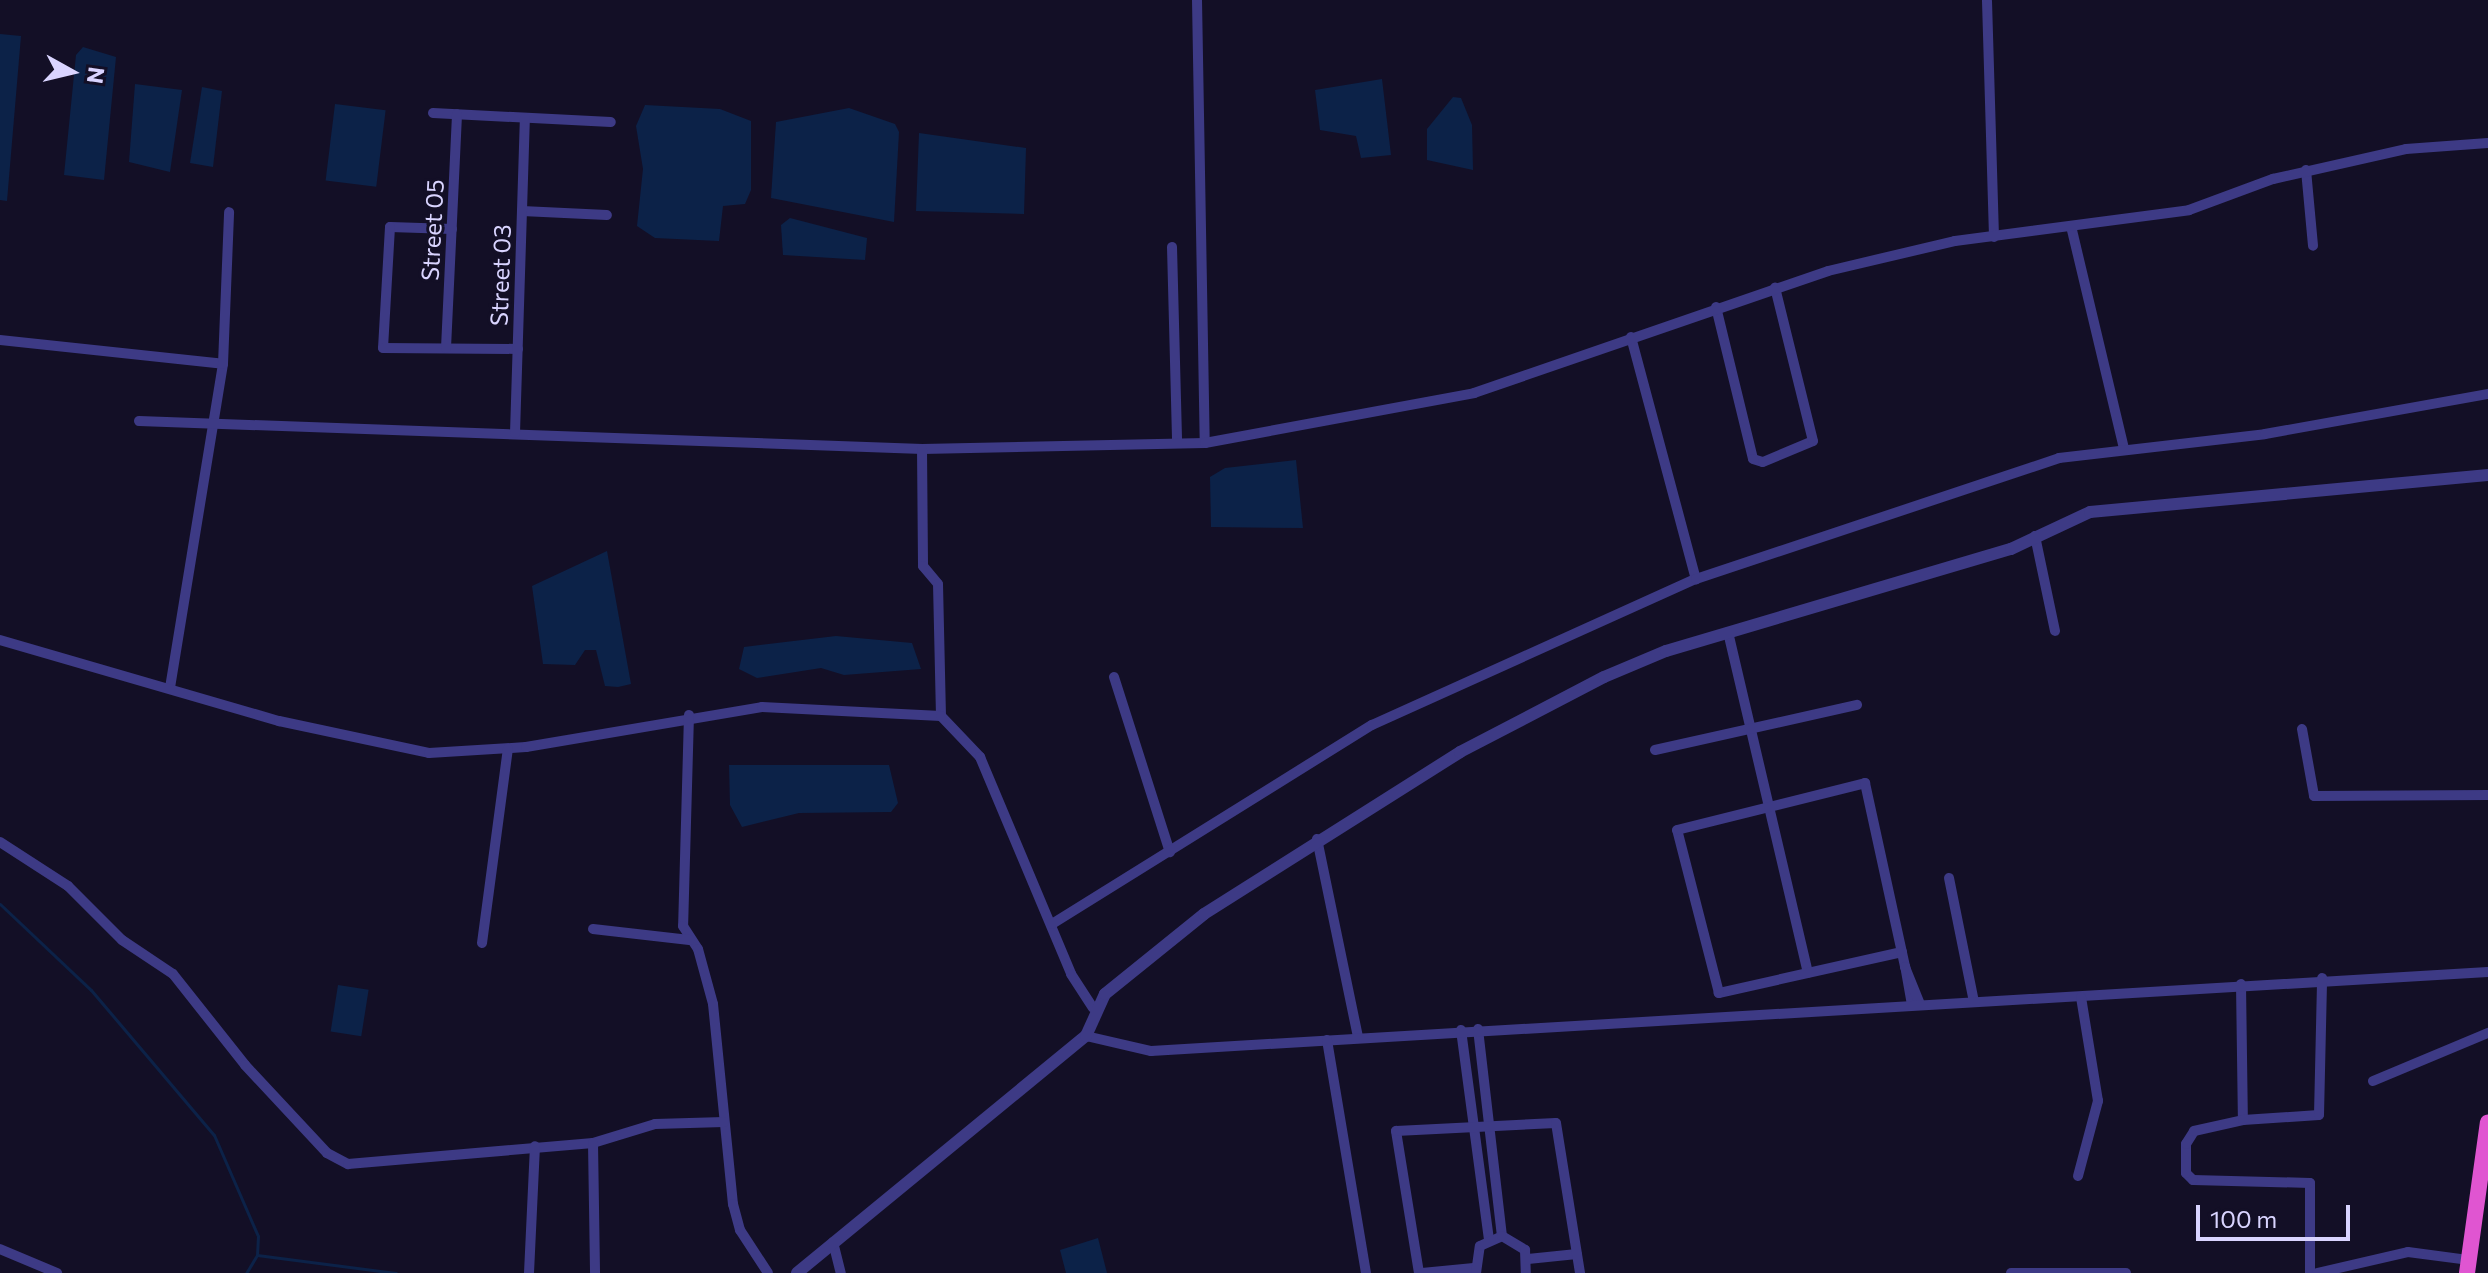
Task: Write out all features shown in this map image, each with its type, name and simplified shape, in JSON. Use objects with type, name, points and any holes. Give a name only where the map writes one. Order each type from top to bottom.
[{"type":"highway","points":[[2468,1267],[2488,1122]]},
{"type":"street","points":[[1197,0],[1205,443]]},
{"type":"street","points":[[1987,1],[1994,237]]},
{"type":"street","points":[[433,113],[611,122]]},
{"type":"street","name":"Street 05","points":[[446,348],[457,114]]},
{"type":"street","name":"Street 03","points":[[515,433],[525,118]]},
{"type":"street","points":[[139,421],[922,449],[1205,443],[1474,393],[1775,288],[1994,237],[2189,210],[2306,170],[2441,143],[2488,143]]},
{"type":"street","points":[[2306,170],[2313,246]]},
{"type":"street","points":[[522,211],[607,215]]},
{"type":"street","points":[[170,686],[217,425],[223,364],[229,212]]},
{"type":"street","points":[[2071,226],[2124,448]]},
{"type":"street","points":[[452,229],[390,227],[383,348],[518,349]]},
{"type":"street","points":[[1172,247],[1177,443]]},
{"type":"street","points":[[1716,307],[1753,459],[1763,462],[1813,441],[1775,288]]},
{"type":"street","points":[[1631,337],[1696,579]]},
{"type":"street","points":[[0,340],[223,364]]},
{"type":"street","points":[[1052,924],[1372,725],[1696,579],[2007,473],[2124,448],[2265,434],[2488,394]]},
{"type":"street","points":[[922,449],[923,566],[938,584],[941,716]]},
{"type":"street","points":[[797,1273],[1086,1036],[1093,1008],[1204,914],[1317,839],[1540,709],[1728,632],[1940,572],[2119,506],[2488,475]]},
{"type":"street","points":[[2035,536],[2055,631]]},
{"type":"street","points":[[1728,632],[1753,728],[1808,973]]},
{"type":"street","points":[[0,640],[366,742],[429,753],[508,749],[689,715],[808,705],[941,716],[980,757],[1052,924],[1093,1008]]},
{"type":"street","points":[[1114,677],[1170,852]]},
{"type":"street","points":[[1655,750],[1857,705]]},
{"type":"street","points":[[689,715],[683,926],[713,1004],[724,1122],[740,1230],[768,1273]]},
{"type":"street","points":[[2302,729],[2314,796],[2488,795]]},
{"type":"street","points":[[482,943],[508,749]]},
{"type":"street","points":[[1902,952],[1719,993],[1677,830],[1865,783],[1916,1005]]},
{"type":"street","points":[[1317,839],[1358,1037]]},
{"type":"street","points":[[0,842],[68,886],[122,940],[173,974],[327,1153],[348,1164],[388,1164],[535,1146],[593,1143],[655,1124],[724,1122]]},
{"type":"street","points":[[1949,878],[1974,1002]]},
{"type":"street","points":[[593,929],[689,940]]},
{"type":"street","points":[[1086,1036],[1151,1051],[1478,1029],[2081,997],[2322,978],[2488,972]]},
{"type":"street","points":[[2310,1273],[2310,1183],[2197,1180],[2186,1173],[2188,1135],[2243,1120],[2319,1115],[2322,978]]},
{"type":"street","points":[[2241,984],[2243,1120]]},
{"type":"street","points":[[2078,1176],[2098,1101],[2081,997]]},
{"type":"street","points":[[1478,1029],[1502,1236]]},
{"type":"street","points":[[1461,1030],[1474,1127],[1489,1239],[1475,1271],[1420,1273],[1396,1132],[1474,1127],[1489,1126],[1559,1124],[1580,1273]]},
{"type":"street","points":[[2373,1081],[2488,1033]]},
{"type":"street","points":[[1327,1040],[1366,1273]]},
{"type":"street","points":[[593,1143],[595,1273]]},
{"type":"street","points":[[529,1273],[535,1146]]},
{"type":"street","points":[[1489,1239],[1502,1236],[1519,1243],[1528,1259],[1526,1273]]},
{"type":"street","points":[[833,1242],[841,1273]]},
{"type":"street","points":[[0,1249],[57,1273]]},
{"type":"street","points":[[2317,1273],[2408,1252],[2468,1267]]},
{"type":"street","points":[[1528,1259],[1577,1254]]},
{"type":"street","points":[[2011,1273],[2126,1273]]},
{"type":"water","points":[[0,34],[21,36],[7,201],[0,200]]},
{"type":"water","points":[[83,47],[116,57],[104,180],[64,175],[76,55]]},
{"type":"water","points":[[1382,79],[1391,155],[1361,158],[1356,136],[1320,130],[1315,90]]},
{"type":"water","points":[[135,84],[182,90],[170,172],[129,162]]},
{"type":"water","points":[[202,87],[222,91],[213,167],[190,163]]},
{"type":"water","points":[[1453,97],[1461,98],[1472,125],[1473,170],[1427,160],[1427,129]]},
{"type":"water","points":[[335,104],[386,110],[376,187],[326,180]]},
{"type":"water","points":[[645,105],[720,109],[751,121],[751,190],[745,204],[723,206],[719,241],[655,238],[637,226],[643,169],[636,126]]},
{"type":"water","points":[[849,108],[895,124],[899,132],[894,222],[771,198],[776,122]]},
{"type":"water","points":[[919,133],[1026,148],[1024,214],[916,211]]},
{"type":"water","points":[[790,218],[867,238],[865,260],[783,255],[781,225]]},
{"type":"water","points":[[1296,460],[1303,528],[1211,527],[1210,477],[1225,468]]},
{"type":"water","points":[[607,551],[631,684],[618,687],[605,686],[596,650],[585,650],[575,665],[543,664],[532,586]]},
{"type":"water","points":[[836,636],[912,643],[921,669],[844,675],[821,668],[757,678],[739,669],[744,647]]},
{"type":"water","points":[[729,765],[889,765],[898,803],[891,812],[799,813],[742,827],[730,805]]},
{"type":"water","points":[[338,985],[369,990],[361,1036],[331,1031]]},
{"type":"water","points":[[1098,1238],[1107,1273],[1066,1273],[1060,1250]]},
{"type":"waterway","points":[[0,904],[91,990],[214,1135],[258,1236],[257,1255],[246,1273]]},
{"type":"waterway","points":[[257,1255],[396,1273]]}]
